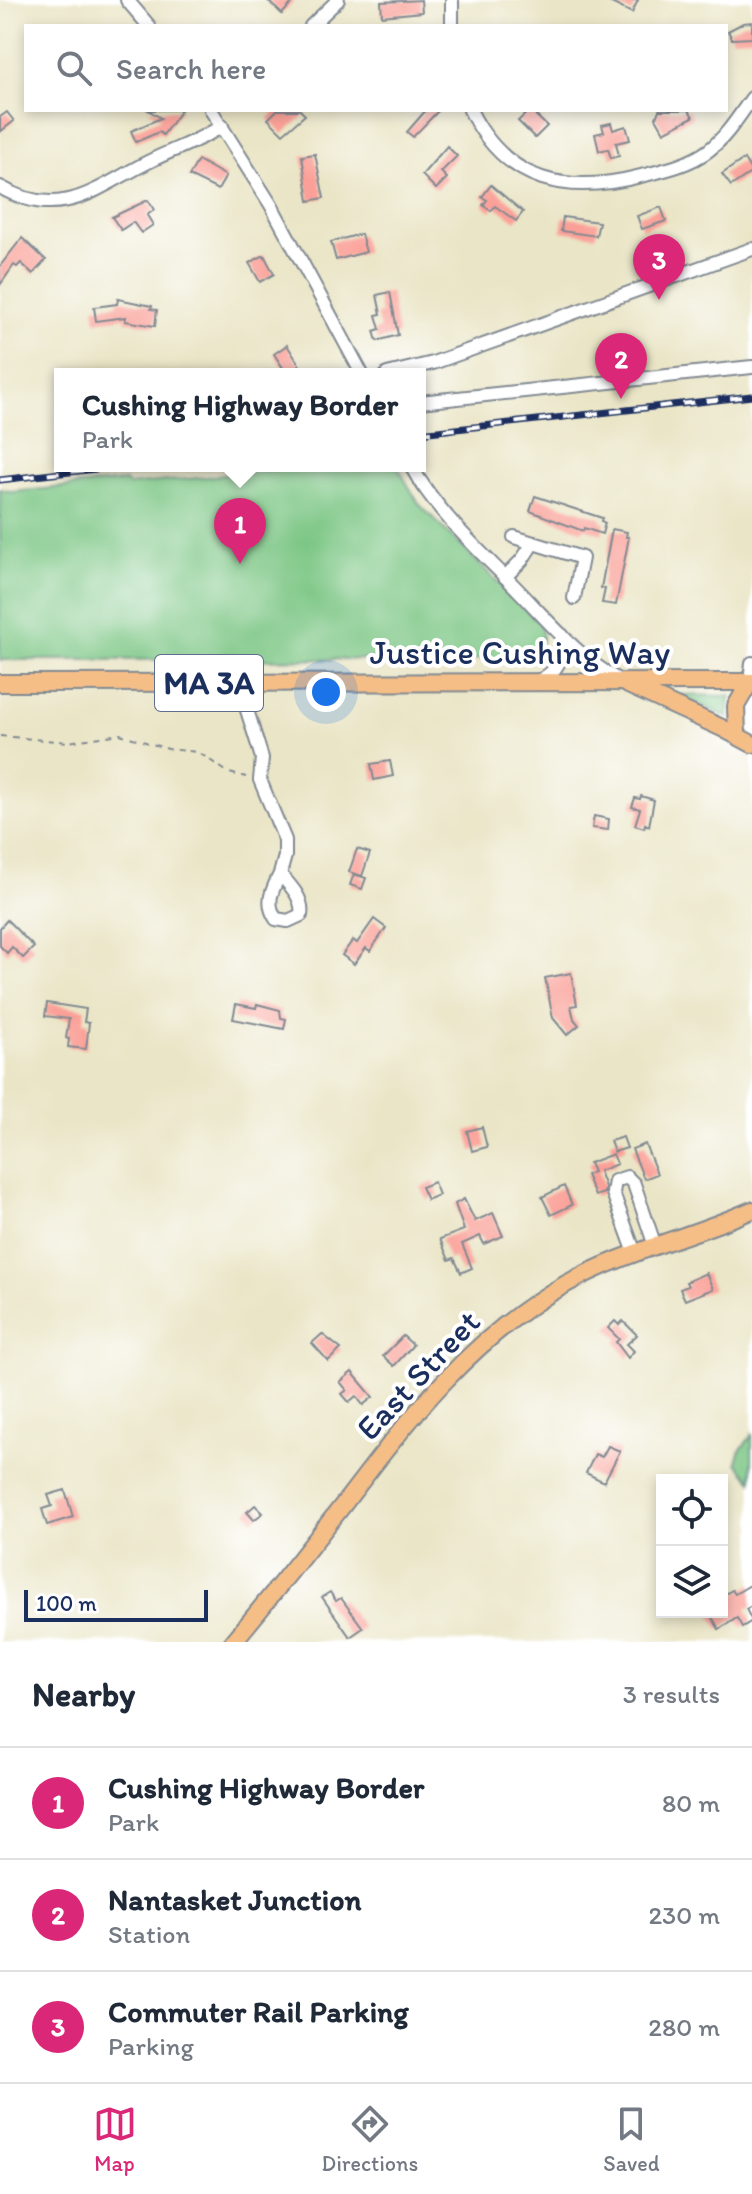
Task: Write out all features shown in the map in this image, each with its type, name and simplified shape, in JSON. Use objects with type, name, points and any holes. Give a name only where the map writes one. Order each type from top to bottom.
[{"type":"main road","points":[[623,682],[752,744]]},
{"type":"main road","name":"Justice Cushing Way","points":[[0,683],[751,682]]},
{"type":"main road","points":[[737,735],[736,706],[751,682]]},
{"type":"main road","name":"East Street","points":[[233,1642],[414,1415],[462,1363],[501,1329],[551,1293],[585,1274],[752,1210]]},
{"type":"street","points":[[127,0],[147,24]]},
{"type":"street","points":[[313,24],[338,0]]},
{"type":"street","points":[[452,0],[452,24]]},
{"type":"street","points":[[471,112],[482,131],[513,163],[545,180],[583,186],[667,170],[694,159],[721,139],[752,98]]},
{"type":"street","points":[[0,187],[41,201],[73,199],[103,189],[219,116],[359,368]]},
{"type":"street","points":[[414,368],[752,249]]},
{"type":"street","points":[[426,401],[752,367]]},
{"type":"street","points":[[415,472],[440,507],[562,635],[583,656],[623,682]]},
{"type":"street","points":[[514,537],[582,558],[574,598]]},
{"type":"street","points":[[505,577],[533,543]]},
{"type":"street","points":[[535,682],[546,677],[560,662],[562,635]]},
{"type":"street","points":[[751,682],[752,663]]},
{"type":"street","points":[[244,683],[246,707],[262,758],[259,777],[284,835],[285,856],[280,874]]},
{"type":"street","points":[[635,1253],[613,1193],[615,1181],[620,1177],[627,1177],[634,1184],[655,1246]]},
{"type":"path","points":[[0,736],[68,742],[120,734],[168,749],[198,752],[229,773],[259,777]]},
{"type":"green space","points":[[254,472],[400,472],[419,504],[540,624],[542,641],[537,651],[522,659],[0,660],[0,489],[13,492],[125,481],[128,485]]},
{"type":"green space","points":[[730,696],[728,717],[682,697]]},
{"type":"green space","points":[[752,1435],[752,1481],[737,1463],[739,1452]]},
{"type":"building","points":[[267,0],[295,0],[282,14]]},
{"type":"building","points":[[421,0],[422,12],[382,16],[381,2]]},
{"type":"building","points":[[605,0],[638,0],[632,13]]},
{"type":"building","points":[[752,22],[752,38],[732,39],[728,31]]},
{"type":"building","points":[[7,112],[14,121],[0,132],[0,117]]},
{"type":"building","points":[[151,112],[180,112],[163,135],[159,132],[136,142],[131,131],[161,118]]},
{"type":"building","points":[[275,112],[302,112],[305,115],[283,134],[268,119]]},
{"type":"building","points":[[424,112],[437,112],[413,137],[407,132]]},
{"type":"building","points":[[532,112],[547,126],[535,138],[518,121]]},
{"type":"building","points":[[658,112],[690,112],[693,117],[664,132],[656,118]]},
{"type":"building","points":[[611,123],[613,130],[626,126],[630,140],[616,143],[619,156],[611,158],[608,149],[599,151],[595,134],[604,132],[602,125]]},
{"type":"building","points":[[447,146],[457,156],[441,172],[447,178],[436,189],[422,175]]},
{"type":"building","points":[[315,154],[324,198],[309,201],[302,156]]},
{"type":"building","points":[[744,159],[752,172],[731,186],[722,174]]},
{"type":"building","points":[[198,160],[226,176],[218,190],[189,176]]},
{"type":"building","points":[[491,185],[523,212],[516,221],[495,206],[491,211],[483,205],[487,200],[482,197]]},
{"type":"building","points":[[148,200],[154,210],[147,215],[153,225],[141,233],[133,222],[121,230],[112,217]]},
{"type":"building","points":[[661,207],[666,221],[642,229],[637,216]]},
{"type":"building","points":[[563,217],[599,222],[596,236],[561,231]]},
{"type":"building","points":[[361,234],[366,252],[336,260],[331,242]]},
{"type":"building","points":[[22,238],[46,260],[33,274],[21,263],[17,267],[14,265],[0,285],[0,266]]},
{"type":"building","points":[[264,255],[274,274],[260,282],[249,263]]},
{"type":"building","points":[[390,292],[398,335],[377,341],[374,331],[380,329],[376,315],[381,314],[377,295]]},
{"type":"building","points":[[118,299],[152,306],[151,309],[157,310],[155,326],[125,321],[126,317],[96,321],[94,307],[117,304]]},
{"type":"building","points":[[287,345],[301,368],[283,368],[274,354]]},
{"type":"building","points":[[535,496],[602,518],[601,521],[605,523],[602,534],[584,528],[583,531],[530,511]]},
{"type":"building","points":[[612,529],[627,532],[626,537],[629,537],[616,605],[602,603],[605,589],[601,588]]},
{"type":"building","points":[[390,761],[393,776],[374,780],[371,764]]},
{"type":"building","points":[[641,796],[654,800],[649,826],[645,824],[644,828],[635,825],[640,809],[632,807],[635,798],[640,799]]},
{"type":"building","points":[[594,816],[609,819],[608,830],[592,828]]},
{"type":"building","points":[[357,849],[370,853],[362,876],[349,872]]},
{"type":"building","points":[[354,874],[366,878],[362,889],[350,885]]},
{"type":"building","points":[[374,919],[386,928],[370,951],[366,948],[354,964],[342,955],[353,940],[357,943]]},
{"type":"building","points":[[7,920],[34,947],[23,958],[12,947],[7,953],[0,946],[0,928]]},
{"type":"building","points":[[571,973],[577,1005],[571,1006],[579,1025],[567,1035],[553,1018],[545,978]]},
{"type":"building","points":[[47,1003],[86,1009],[84,1022],[89,1023],[86,1049],[68,1047],[69,1019],[45,1016]]},
{"type":"building","points":[[236,1004],[256,1008],[257,1004],[280,1010],[281,1018],[286,1019],[284,1029],[233,1019]]},
{"type":"building","points":[[482,1127],[487,1147],[472,1151],[467,1131]]},
{"type":"building","points":[[623,1137],[627,1148],[614,1152],[610,1141]]},
{"type":"building","points":[[645,1144],[657,1174],[644,1179],[632,1149]]},
{"type":"building","points":[[613,1154],[617,1164],[599,1171],[605,1187],[604,1193],[595,1196],[586,1175],[593,1172],[589,1163]]},
{"type":"building","points":[[434,1182],[439,1195],[427,1200],[421,1187]]},
{"type":"building","points":[[564,1186],[572,1205],[551,1215],[542,1197]]},
{"type":"building","points":[[464,1199],[475,1221],[493,1213],[503,1236],[484,1244],[480,1236],[462,1244],[472,1268],[461,1273],[454,1258],[449,1260],[440,1239],[464,1230],[455,1204]]},
{"type":"building","points":[[706,1273],[713,1289],[685,1300],[680,1289],[688,1286],[686,1282]]},
{"type":"building","points":[[615,1321],[619,1325],[623,1321],[637,1335],[627,1344],[634,1351],[628,1358],[616,1342],[619,1339],[608,1328]]},
{"type":"building","points":[[322,1334],[341,1349],[328,1361],[312,1343]]},
{"type":"building","points":[[403,1336],[413,1345],[394,1366],[383,1356]]},
{"type":"building","points":[[352,1372],[373,1397],[363,1405],[356,1396],[349,1402],[342,1394],[347,1390],[340,1382]]},
{"type":"building","points":[[608,1446],[620,1451],[604,1482],[586,1473],[595,1454],[602,1457]]},
{"type":"building","points":[[65,1490],[73,1517],[47,1525],[42,1509],[52,1506],[48,1495]]},
{"type":"building","points":[[255,1505],[263,1513],[254,1520],[247,1512]]},
{"type":"building","points":[[752,1584],[752,1606],[746,1609],[752,1621],[742,1627],[737,1618],[719,1629],[713,1618],[728,1618],[728,1592],[732,1590],[735,1594]]},
{"type":"building","points":[[330,1592],[336,1601],[341,1598],[363,1628],[350,1637],[322,1597]]},
{"type":"railway","points":[[426,432],[752,396]]},
{"type":"railway","points":[[0,480],[70,472]]},
{"type":"place","name":"Commuter Rail Parking","points":[[659,300]]},
{"type":"place","name":"Nantasket Junction","points":[[621,399]]},
{"type":"place","name":"Cushing Highway Border","points":[[240,564]]}]
